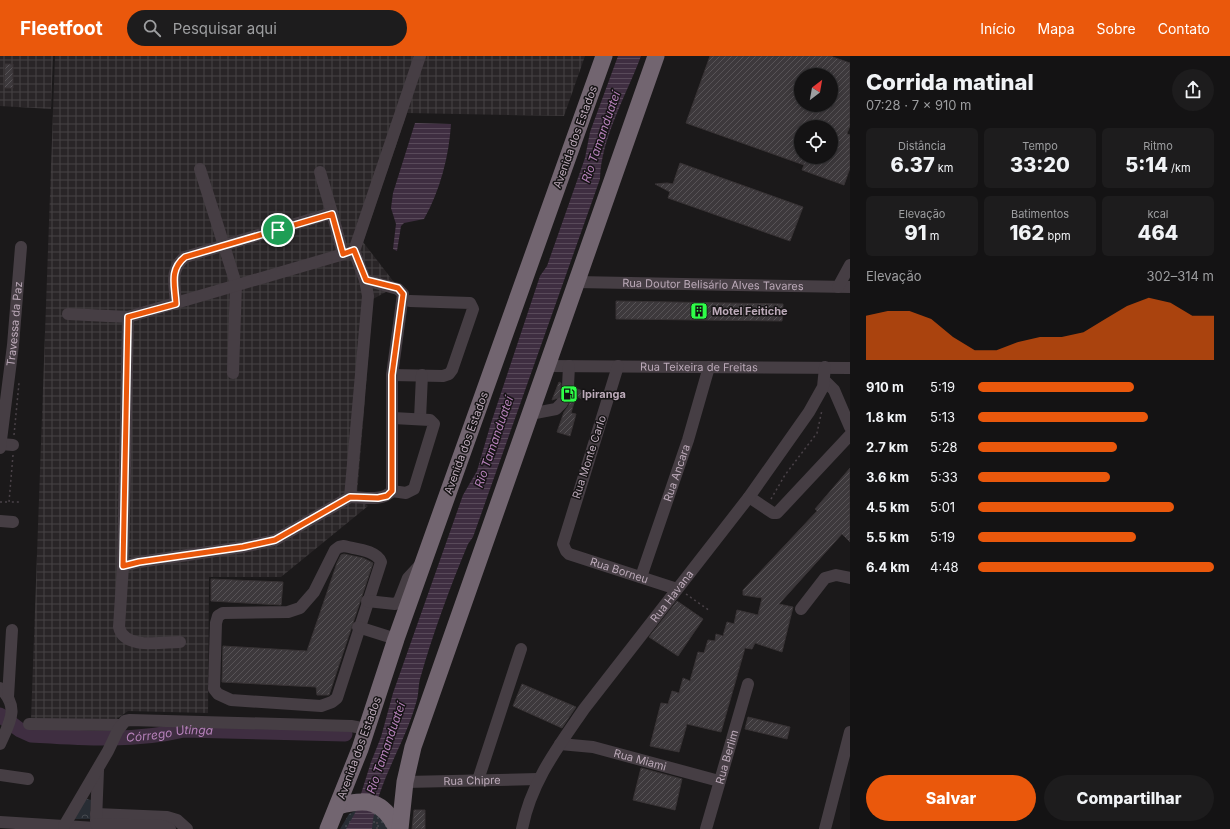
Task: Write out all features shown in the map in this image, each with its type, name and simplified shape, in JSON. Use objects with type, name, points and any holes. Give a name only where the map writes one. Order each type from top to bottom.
[{"type":"highway","name":"Avenida dos Estados","points":[[328,829],[338,806],[362,728],[424,562],[604,56]]},
{"type":"highway","points":[[399,829],[405,782],[413,747],[656,56]]},
{"type":"highway","points":[[338,806],[358,801],[372,802],[387,812],[399,829]]},
{"type":"street","points":[[348,252],[420,56]]},
{"type":"street","points":[[200,169],[236,284],[234,374]]},
{"type":"street","points":[[320,172],[332,214],[348,252],[366,280],[368,296],[350,497]]},
{"type":"street","points":[[176,304],[174,272],[177,264],[185,257],[332,214]]},
{"type":"street","name":"Travessa da Paz","points":[[0,446],[13,345],[21,247]]},
{"type":"street","points":[[68,314],[128,317],[348,252]]},
{"type":"street","points":[[844,287],[850,265]]},
{"type":"street","points":[[123,566],[139,562],[243,547],[275,540],[350,497],[378,498],[387,496],[392,491],[392,375],[403,294],[398,288],[366,280]]},
{"type":"street","name":"Rua Doutor Belisário Alves Tavares","points":[[576,282],[844,287]]},
{"type":"street","points":[[392,375],[443,376],[449,374],[452,370],[473,308],[470,303],[410,302]]},
{"type":"street","points":[[128,317],[123,566],[119,627],[120,633],[127,640],[138,642],[180,642]]},
{"type":"street","name":"Rua Teixeira de Freitas","points":[[547,366],[850,368]]},
{"type":"street","points":[[568,386],[569,366]]},
{"type":"street","name":"Rua Monte Carlo","points":[[564,547],[563,539],[618,366]]},
{"type":"street","name":"Rua Ancara","points":[[641,577],[688,440],[709,367]]},
{"type":"street","name":"Rua Havana","points":[[522,829],[538,779],[560,744],[584,709],[749,496],[818,397],[824,380],[825,367]]},
{"type":"street","points":[[420,419],[422,375]]},
{"type":"street","points":[[824,380],[834,390],[850,427]]},
{"type":"street","points":[[530,414],[556,409],[562,403]]},
{"type":"street","points":[[392,491],[406,493],[414,489],[434,424],[430,420],[393,418]]},
{"type":"street","points":[[749,496],[773,513],[780,510],[850,435]]},
{"type":"street","points":[[0,446],[13,446]]},
{"type":"street","points":[[0,522],[13,522]]},
{"type":"street","points":[[339,546],[374,554],[381,562],[358,627],[337,698],[332,702],[321,706],[231,700],[218,694],[214,689],[216,623],[218,616],[223,613],[288,612],[300,608],[314,592],[332,554],[339,546]]},
{"type":"street","name":"Rua Borneu","points":[[564,547],[569,554],[677,589]]},
{"type":"street","points":[[367,601],[395,604],[399,602],[412,572],[424,562]]},
{"type":"street","points":[[801,609],[825,578],[836,575],[850,578]]},
{"type":"street","points":[[358,627],[396,639]]},
{"type":"street","points":[[0,744],[12,707],[4,692],[12,630]]},
{"type":"street","points":[[478,780],[521,649]]},
{"type":"street","name":"Rua Berlim","points":[[706,829],[748,684]]},
{"type":"street","points":[[29,724],[121,725],[130,720],[362,728]]},
{"type":"street","points":[[64,826],[121,725]]},
{"type":"street","points":[[825,829],[850,732]]},
{"type":"street","name":"Rua Miami","points":[[560,744],[593,747],[719,781]]},
{"type":"street","points":[[96,824],[98,768]]},
{"type":"street","points":[[0,775],[28,779]]},
{"type":"street","name":"Rua Chipre","points":[[405,782],[538,779]]},
{"type":"street","points":[[0,822],[64,826],[166,816],[177,820],[187,829]]},
{"type":"street","points":[[96,824],[163,826],[170,829]]},
{"type":"path","points":[[766,507],[786,475],[817,433],[822,413],[818,397]]},
{"type":"path","points":[[0,502],[9,502]]},
{"type":"path","points":[[677,589],[710,611]]},
{"type":"shaded area","points":[[0,56],[53,56],[51,109],[0,106]]},
{"type":"shaded area","points":[[55,56],[585,56],[564,116],[407,113],[363,242],[397,286],[373,299],[357,496],[368,506],[281,577],[209,577],[208,713],[128,711],[114,721],[31,720]]},
{"type":"green space","points":[[84,798],[91,800],[90,819],[73,819]]},
{"type":"green space","points":[[357,810],[378,813],[389,829],[340,829],[349,814]]},
{"type":"water","name":"Rio Tamanduateí","points":[[618,56],[641,56],[610,132],[601,164],[600,179],[473,537],[461,560],[436,627],[420,679],[417,700],[405,734],[384,781],[374,813],[372,829],[346,829],[355,813],[371,762],[381,737],[393,693],[463,495],[477,471],[491,423],[540,276],[547,266],[585,158],[590,132]]},
{"type":"water","points":[[415,123],[451,124],[450,136],[443,173],[430,208],[424,219],[404,223],[401,226],[397,251],[393,249],[396,224],[391,208],[393,193]]},
{"type":"building","points":[[710,56],[830,56],[850,63],[850,125],[847,134],[850,135],[850,168],[844,185],[802,170],[804,165],[801,164],[838,164],[838,120],[794,120],[794,161],[686,123]]},
{"type":"building","points":[[5,64],[13,64],[13,88],[4,88]]},
{"type":"building","points":[[680,163],[803,207],[790,241],[668,198],[670,192],[655,184],[673,184]]},
{"type":"building","name":"Motel Feitiche","points":[[616,301],[783,304],[782,321],[616,319]]},
{"type":"building","points":[[559,382],[561,383],[561,389],[564,392],[571,393],[575,388],[585,392],[582,399],[576,396],[571,413],[576,414],[570,436],[557,432],[564,412],[569,405],[568,398],[564,396],[552,400]]},
{"type":"building","points":[[850,468],[850,542],[842,534],[779,604],[793,607],[782,652],[755,643],[752,649],[745,648],[721,732],[687,724],[679,752],[650,746],[661,703],[668,704],[672,691],[679,693],[683,678],[690,681],[698,652],[704,653],[708,640],[715,641],[716,634],[723,636],[727,622],[734,624],[737,610],[758,615],[762,598],[743,595],[743,590],[817,511],[815,509]]},
{"type":"building","points":[[344,554],[363,558],[373,563],[329,695],[317,695],[316,687],[222,682],[223,646],[307,651],[337,563],[341,555]]},
{"type":"building","points":[[211,579],[283,582],[281,605],[211,601]]},
{"type":"building","points":[[677,601],[703,619],[678,656],[649,637]]},
{"type":"building","points":[[522,684],[576,707],[562,728],[513,706]]},
{"type":"building","points":[[748,717],[790,727],[787,739],[745,729]]},
{"type":"building","points":[[641,768],[682,779],[675,810],[633,800]]},
{"type":"building","points":[[414,810],[425,810],[425,829],[412,829]]},
{"type":"waterway","name":"Córrego Utinga","points":[[0,715],[20,730],[31,735],[88,738],[127,738],[165,734],[184,730],[345,734]]},
{"type":"tunnel","points":[[562,403],[568,386]]},
{"type":"place","name":"Motel Feitiche","points":[[699,311]]},
{"type":"place","name":"Ipiranga","points":[[569,394]]},
{"type":"route","points":[[332,214],[343,254],[354,250],[366,280],[398,288],[403,294],[401,320],[392,375],[392,491],[387,496],[378,498],[350,497],[275,540],[243,547],[139,562],[123,566],[128,317],[176,304],[174,272],[177,264],[185,257],[278,230],[332,214]]}]
